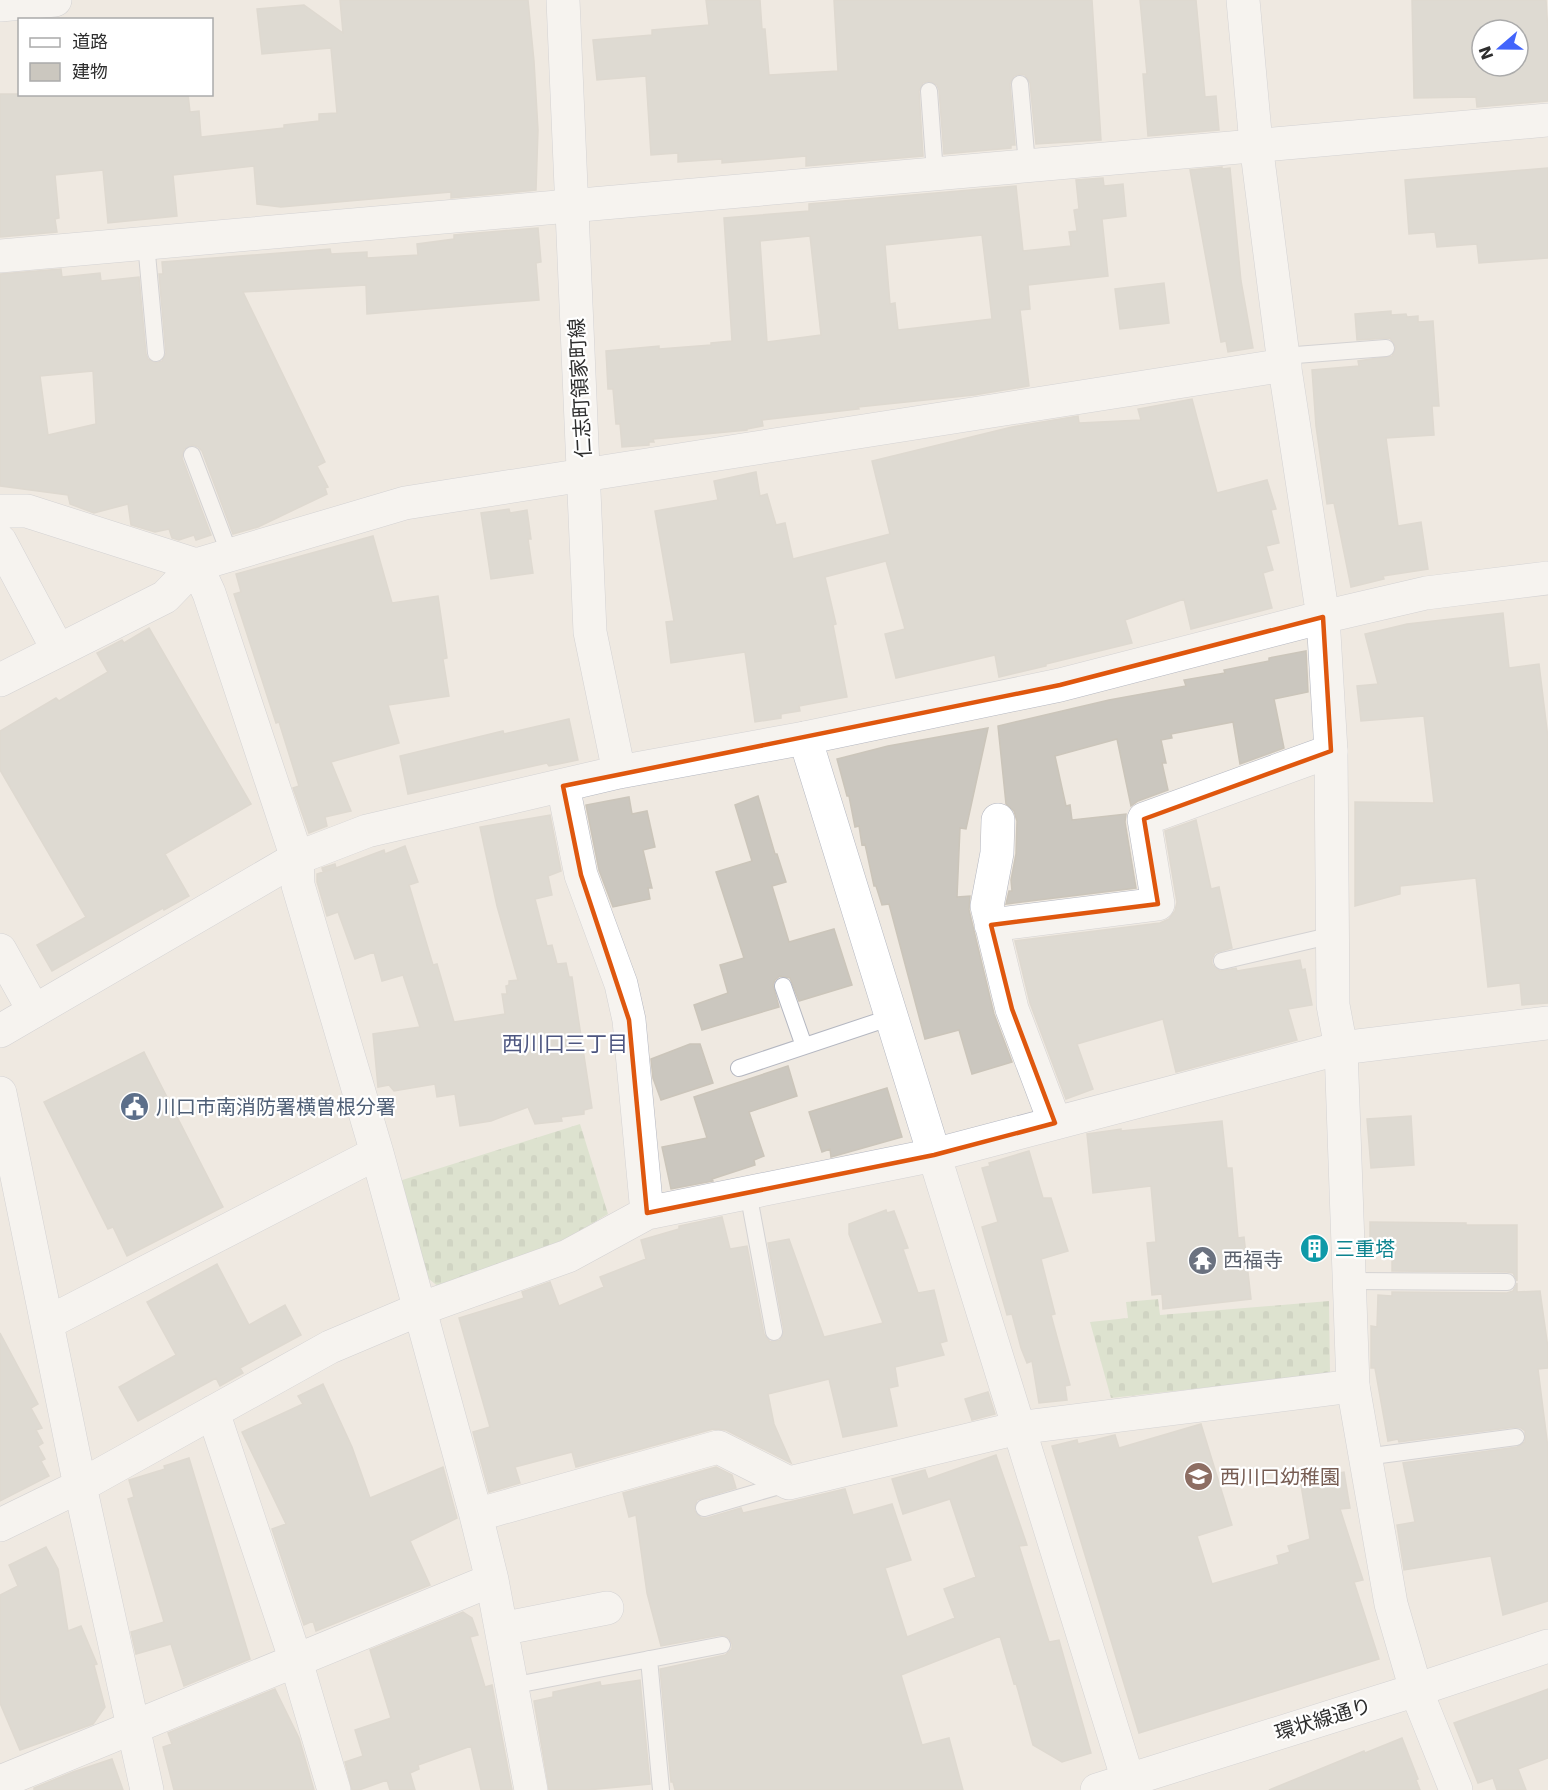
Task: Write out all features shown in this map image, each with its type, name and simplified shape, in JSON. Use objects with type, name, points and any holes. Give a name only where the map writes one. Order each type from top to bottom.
[{"type":"street","points":[[0,5],[55,0]]},
{"type":"street","name":"仁志町領家町線","points":[[562,0],[590,632],[619,772]]},
{"type":"street","points":[[1244,0],[1256,144],[1284,361],[1323,617],[1331,751],[1333,1005],[1341,1048],[1353,1386],[1391,1604],[1416,1690],[1456,1790]]},
{"type":"street","points":[[0,256],[1548,120]]},
{"type":"street","points":[[0,680],[165,597],[196,565],[405,503],[1284,361]]},
{"type":"street","points":[[0,511],[27,511],[196,565],[209,593],[297,858],[298,885],[376,1153],[476,1515],[492,1580],[531,1790]]},
{"type":"street","points":[[0,541],[58,650]]},
{"type":"street","points":[[0,1031],[297,858],[367,831],[619,772],[805,738],[1060,685],[1323,617],[1426,593],[1548,578]]},
{"type":"street","points":[[805,738],[1128,1780]]},
{"type":"street","points":[[991,925],[1158,904],[1144,819],[1331,751]]},
{"type":"street","points":[[563,786],[580,875],[621,984],[629,1020],[647,1213]]},
{"type":"street","points":[[998,820],[997,853],[987,906],[1012,1009],[1055,1123]]},
{"type":"street","points":[[0,950],[34,1011]]},
{"type":"street","points":[[0,1524],[80,1486],[330,1347],[420,1309],[568,1256],[647,1213],[934,1155],[1341,1048],[1548,1023]]},
{"type":"street","points":[[0,1093],[80,1486],[147,1790]]},
{"type":"street","points":[[47,1323],[376,1153]]},
{"type":"street","points":[[476,1515],[718,1447],[789,1483],[1018,1428],[1353,1386]]},
{"type":"street","points":[[213,1412],[296,1660],[334,1790]]},
{"type":"street","points":[[0,1782],[492,1580]]},
{"type":"street","points":[[501,1629],[607,1608]]},
{"type":"street","name":"環状線通り","points":[[1097,1790],[1548,1646]]},
{"type":"lane","points":[[1020,84],[1027,165]]},
{"type":"lane","points":[[929,91],[934,174]]},
{"type":"lane","points":[[146,243],[156,353]]},
{"type":"lane","points":[[1284,361],[1386,348]]},
{"type":"lane","points":[[192,455],[230,555]]},
{"type":"lane","points":[[1222,961],[1333,935]]},
{"type":"lane","points":[[783,986],[804,1046]]},
{"type":"lane","points":[[739,1068],[892,1017]]},
{"type":"lane","points":[[748,1192],[774,1332]]},
{"type":"lane","points":[[1349,1281],[1507,1282]]},
{"type":"lane","points":[[1365,1457],[1516,1437]]},
{"type":"lane","points":[[704,1508],[789,1483]]},
{"type":"lane","points":[[511,1686],[722,1645]]},
{"type":"lane","points":[[649,1659],[661,1790]]},
{"type":"highlighted area","points":[[1323,617],[1331,751],[1144,819],[1158,904],[991,925],[1012,1009],[1055,1123],[934,1155],[647,1213],[629,1020],[581,875],[563,786],[1060,685]]},
{"type":"green space","points":[[580,1124],[608,1214],[566,1239],[439,1287],[420,1272],[396,1182]]},
{"type":"green space","points":[[1158,1299],[1160,1315],[1329,1301],[1330,1374],[1111,1398],[1090,1322],[1128,1318],[1126,1302]]},
{"type":"building","points":[[340,0],[528,0],[538,130],[536,190],[451,198],[451,192],[281,207],[257,204],[254,166],[173,175],[177,216],[108,223],[103,170],[55,175],[59,218],[55,219],[57,232],[0,237],[0,94],[18,94],[18,96],[188,96],[190,112],[199,111],[201,137],[284,128],[284,125],[319,121],[319,114],[337,113],[331,48],[262,54],[257,9],[304,5],[343,33]]},
{"type":"building","points":[[706,0],[760,0],[769,75],[838,71],[834,0],[1092,0],[1101,140],[1036,144],[1030,83],[1025,75],[1020,74],[1014,76],[1010,84],[1015,145],[1011,145],[1011,148],[944,154],[939,90],[937,85],[929,81],[923,83],[919,91],[923,156],[806,166],[806,156],[722,163],[722,159],[678,162],[678,153],[651,155],[646,76],[597,80],[593,40],[652,35],[652,30],[709,25]]},
{"type":"building","points":[[1140,0],[1196,0],[1205,97],[1216,96],[1219,130],[1148,136],[1143,74],[1147,74]]},
{"type":"building","points":[[1412,0],[1546,0],[1548,101],[1477,107],[1476,97],[1414,98]]},
{"type":"building","points":[[1222,167],[1222,169],[1230,168],[1241,281],[1253,348],[1228,352],[1226,341],[1221,342],[1190,170]]},
{"type":"building","points":[[1548,168],[1548,258],[1479,263],[1477,244],[1437,247],[1435,232],[1409,234],[1405,180]]},
{"type":"building","points":[[1103,178],[1104,186],[1123,184],[1126,216],[1102,219],[1108,276],[1028,285],[1030,309],[1020,310],[1029,386],[974,395],[762,420],[763,426],[747,430],[653,439],[654,442],[649,442],[649,445],[622,447],[620,424],[616,424],[613,389],[608,389],[606,351],[659,346],[659,349],[711,345],[711,343],[732,341],[724,218],[809,211],[809,204],[1016,186],[1023,251],[1071,246],[1069,232],[1077,231],[1074,210],[1079,209],[1076,180]],"holes":[[[982,235],[992,319],[898,330],[895,303],[890,304],[885,245]],[[810,236],[821,335],[767,342],[760,241]]]},
{"type":"building","points":[[538,228],[541,262],[536,263],[539,300],[367,314],[366,285],[243,292],[325,462],[317,466],[328,487],[325,488],[327,494],[258,527],[233,534],[202,451],[193,445],[184,449],[182,458],[211,535],[196,540],[194,535],[179,540],[172,538],[169,529],[155,532],[131,525],[128,504],[94,513],[70,504],[68,495],[0,486],[0,274],[61,269],[62,277],[100,273],[101,281],[139,277],[146,354],[148,359],[156,363],[162,361],[166,353],[159,274],[163,274],[162,262],[330,249],[331,254],[367,252],[367,258],[418,255],[417,244],[454,239],[454,235]],"holes":[[[93,371],[96,424],[48,435],[40,376]]]},
{"type":"building","points":[[1164,283],[1169,323],[1120,329],[1115,289]]},
{"type":"building","points":[[1391,311],[1391,315],[1418,316],[1418,322],[1433,321],[1439,406],[1432,406],[1434,435],[1386,438],[1398,526],[1421,522],[1428,569],[1383,576],[1384,579],[1351,587],[1334,503],[1327,504],[1316,426],[1312,370],[1359,366],[1358,361],[1392,356],[1396,347],[1390,338],[1357,340],[1355,314]]},
{"type":"building","points":[[1192,399],[1217,493],[1267,480],[1276,509],[1271,510],[1279,543],[1266,546],[1273,570],[1263,573],[1272,608],[1191,629],[1184,599],[1125,620],[1132,643],[999,677],[995,655],[896,678],[885,634],[905,629],[886,561],[825,577],[836,624],[833,625],[847,697],[799,706],[800,711],[781,714],[781,718],[755,722],[745,652],[671,663],[666,622],[674,621],[655,511],[718,500],[714,481],[756,472],[760,496],[767,494],[776,525],[785,523],[793,559],[890,534],[872,461],[1012,427],[1078,416],[1079,423],[1141,420],[1138,409]]},
{"type":"building","points":[[509,509],[510,513],[527,510],[533,573],[491,579],[481,513]]},
{"type":"building","points":[[373,536],[392,603],[438,596],[447,658],[443,659],[449,696],[388,705],[399,743],[331,762],[351,811],[325,817],[327,826],[309,833],[293,788],[299,786],[279,722],[276,723],[234,594],[241,592],[236,574]]},
{"type":"building","points":[[1503,613],[1509,668],[1539,664],[1548,738],[1548,1003],[1522,1005],[1520,983],[1488,987],[1476,878],[1400,886],[1400,894],[1355,906],[1355,802],[1434,803],[1424,716],[1361,721],[1357,686],[1378,684],[1365,634],[1407,624]]},
{"type":"building","points":[[149,628],[251,804],[165,854],[189,896],[164,910],[163,908],[52,971],[37,945],[86,917],[0,770],[0,731],[56,698],[59,701],[108,672],[97,653],[122,640],[124,643]]},
{"type":"building","points":[[1306,651],[1308,692],[1274,699],[1284,748],[1240,764],[1233,722],[1171,734],[1172,738],[1161,740],[1166,763],[1162,763],[1168,790],[1138,801],[1131,806],[1117,739],[1055,756],[1066,806],[1070,805],[1072,820],[1126,814],[1125,822],[1136,888],[1006,904],[1009,891],[1012,891],[1017,821],[1014,811],[1006,804],[998,726],[1109,700],[1186,686],[1184,680],[1225,673],[1224,670]]},
{"type":"building","points":[[569,719],[578,760],[549,766],[547,763],[408,794],[400,756],[503,731],[504,734]]},
{"type":"building","points":[[988,728],[966,829],[960,828],[957,897],[970,896],[969,910],[994,1014],[1012,1062],[972,1074],[959,1030],[925,1039],[889,904],[882,905],[876,886],[874,886],[865,844],[862,845],[859,826],[855,827],[849,796],[847,796],[837,759],[888,746]]},
{"type":"building","points":[[758,796],[786,882],[772,886],[789,942],[834,929],[852,985],[799,1001],[790,978],[780,976],[773,985],[779,1007],[702,1030],[694,1005],[728,993],[720,965],[744,958],[716,872],[752,861],[735,805]]},
{"type":"building","points":[[629,797],[632,814],[647,811],[655,847],[643,850],[652,888],[648,888],[650,899],[613,907],[599,870],[586,805]]},
{"type":"building","points":[[550,815],[561,871],[548,876],[552,895],[535,899],[547,946],[552,945],[557,964],[566,963],[569,977],[572,977],[592,1108],[584,1110],[584,1114],[561,1117],[562,1121],[535,1124],[528,1107],[491,1121],[460,1126],[455,1094],[437,1097],[435,1084],[394,1091],[389,1085],[378,1087],[373,1034],[420,1027],[403,975],[382,981],[374,952],[355,959],[338,912],[327,916],[317,882],[317,874],[335,868],[323,871],[322,868],[335,864],[336,868],[384,850],[385,854],[405,846],[418,882],[409,885],[433,965],[437,964],[454,1022],[505,1014],[502,994],[507,994],[506,986],[509,985],[509,981],[518,980],[497,906],[480,827]]},
{"type":"building","points":[[1196,820],[1211,889],[1219,887],[1232,948],[1215,953],[1212,964],[1220,971],[1236,968],[1237,971],[1300,960],[1302,970],[1305,969],[1312,1005],[1288,1009],[1297,1040],[1176,1072],[1163,1019],[1077,1044],[1093,1089],[1066,1099],[1030,1003],[1015,941],[1160,923],[1169,919],[1175,911],[1177,902],[1165,831]]},
{"type":"building","points":[[690,1044],[700,1044],[713,1083],[661,1100],[653,1078],[651,1059]]},
{"type":"building","points":[[144,1052],[223,1207],[127,1256],[113,1227],[108,1229],[44,1102]]},
{"type":"building","points":[[788,1066],[797,1096],[749,1112],[764,1156],[754,1160],[755,1165],[712,1179],[713,1181],[671,1189],[662,1147],[707,1138],[694,1097]]},
{"type":"building","points":[[887,1088],[902,1137],[831,1157],[830,1149],[822,1152],[809,1112]]},
{"type":"building","points":[[1411,1116],[1414,1165],[1371,1168],[1367,1119]]},
{"type":"building","points":[[1222,1121],[1227,1168],[1232,1168],[1238,1238],[1244,1237],[1251,1299],[1163,1309],[1162,1294],[1152,1295],[1147,1243],[1156,1242],[1151,1186],[1093,1193],[1087,1134]]},
{"type":"building","points":[[1029,1151],[1043,1198],[1051,1198],[1068,1251],[1041,1259],[1055,1314],[1051,1315],[1070,1385],[1065,1386],[1067,1400],[1039,1403],[1032,1361],[1027,1363],[1012,1314],[1007,1315],[982,1227],[998,1222],[982,1168],[990,1166],[989,1163]]},
{"type":"building","points":[[886,1210],[887,1213],[894,1211],[908,1248],[903,1249],[918,1293],[934,1290],[947,1341],[940,1343],[944,1355],[895,1367],[898,1386],[889,1388],[897,1426],[843,1437],[829,1379],[768,1394],[774,1424],[791,1463],[726,1430],[713,1429],[576,1467],[572,1452],[515,1467],[520,1483],[489,1492],[473,1432],[490,1427],[459,1318],[524,1298],[522,1292],[550,1282],[559,1306],[604,1287],[600,1277],[646,1259],[641,1240],[679,1229],[679,1226],[722,1217],[730,1249],[747,1246],[764,1334],[770,1342],[780,1340],[784,1331],[768,1243],[789,1239],[824,1337],[883,1323],[849,1234],[849,1224]]},
{"type":"building","points":[[1370,1222],[1517,1225],[1517,1281],[1513,1273],[1507,1272],[1392,1271],[1392,1247],[1370,1247]]},
{"type":"building","points":[[217,1264],[249,1325],[285,1305],[301,1335],[240,1368],[243,1373],[220,1386],[216,1378],[138,1421],[119,1387],[176,1355],[147,1302]]},
{"type":"building","points":[[1517,1283],[1517,1292],[1540,1291],[1548,1348],[1548,1368],[1538,1369],[1548,1448],[1548,1601],[1503,1615],[1491,1556],[1404,1570],[1397,1525],[1415,1522],[1403,1463],[1517,1447],[1525,1442],[1525,1431],[1515,1427],[1399,1442],[1398,1439],[1388,1441],[1375,1368],[1371,1368],[1371,1326],[1377,1327],[1378,1295],[1392,1296],[1392,1292],[1507,1293],[1513,1291]]},
{"type":"building","points":[[0,1333],[38,1404],[31,1408],[42,1428],[36,1430],[43,1443],[38,1446],[45,1459],[41,1461],[49,1476],[0,1501]]},
{"type":"building","points":[[323,1384],[352,1447],[370,1498],[443,1467],[457,1518],[410,1541],[430,1585],[316,1631],[313,1621],[304,1625],[272,1529],[286,1524],[242,1432],[303,1404],[298,1396]]},
{"type":"building","points":[[988,1392],[995,1414],[972,1420],[965,1399]]},
{"type":"building","points":[[1201,1424],[1232,1525],[1197,1536],[1212,1584],[1279,1564],[1277,1556],[1290,1552],[1288,1546],[1310,1539],[1300,1479],[1344,1472],[1350,1508],[1340,1509],[1363,1580],[1354,1582],[1379,1659],[1139,1733],[1052,1446],[1077,1440],[1078,1444],[1115,1435],[1119,1448]]},
{"type":"building","points":[[996,1455],[1027,1545],[1019,1546],[1049,1642],[1059,1640],[1091,1753],[1062,1762],[1033,1745],[1000,1636],[901,1675],[922,1745],[949,1738],[963,1790],[675,1790],[671,1782],[660,1669],[725,1655],[732,1649],[732,1644],[729,1638],[721,1635],[661,1646],[647,1593],[636,1515],[629,1517],[623,1493],[716,1467],[732,1475],[736,1488],[697,1500],[694,1510],[701,1518],[741,1508],[743,1513],[845,1489],[853,1515],[892,1504],[911,1560],[885,1568],[907,1637],[955,1618],[944,1589],[976,1577],[950,1499],[903,1514],[892,1479],[925,1470],[928,1479]]},
{"type":"building","points":[[189,1458],[250,1659],[184,1686],[171,1644],[136,1654],[131,1632],[164,1622],[128,1499],[134,1497],[129,1480],[165,1469],[164,1466]]},
{"type":"building","points":[[46,1547],[58,1569],[68,1631],[81,1626],[97,1664],[94,1665],[105,1707],[93,1724],[20,1750],[0,1703],[0,1595],[18,1586],[9,1565]]},
{"type":"building","points":[[463,1612],[472,1618],[478,1635],[470,1637],[485,1687],[492,1685],[512,1790],[481,1790],[471,1746],[418,1765],[419,1769],[410,1773],[415,1790],[390,1790],[387,1780],[359,1790],[352,1790],[345,1762],[363,1756],[355,1730],[391,1718],[370,1650]]},
{"type":"building","points":[[640,1680],[650,1784],[587,1790],[549,1790],[534,1701],[553,1697],[553,1692],[600,1682],[601,1686]]},
{"type":"building","points":[[275,1689],[299,1738],[314,1790],[174,1790],[163,1747],[172,1744],[168,1733]]},
{"type":"building","points":[[1548,1689],[1548,1758],[1518,1769],[1526,1790],[1497,1790],[1493,1778],[1478,1783],[1454,1723]]},
{"type":"building","points":[[1402,1738],[1420,1790],[1269,1790],[1364,1751],[1365,1753]]},
{"type":"building","points":[[112,1759],[123,1790],[34,1790],[34,1788],[73,1772]]},
{"type":"place","name":"川口市南消防署横曽根分署","points":[[135,1107]]},
{"type":"place","name":"三重塔","points":[[1314,1249]]},
{"type":"place","name":"西福寺","points":[[1202,1260]]},
{"type":"place","name":"西川口幼稚園","points":[[1199,1477]]},
{"type":"district","name":"西川口三丁目","points":[[565,1044]]}]
